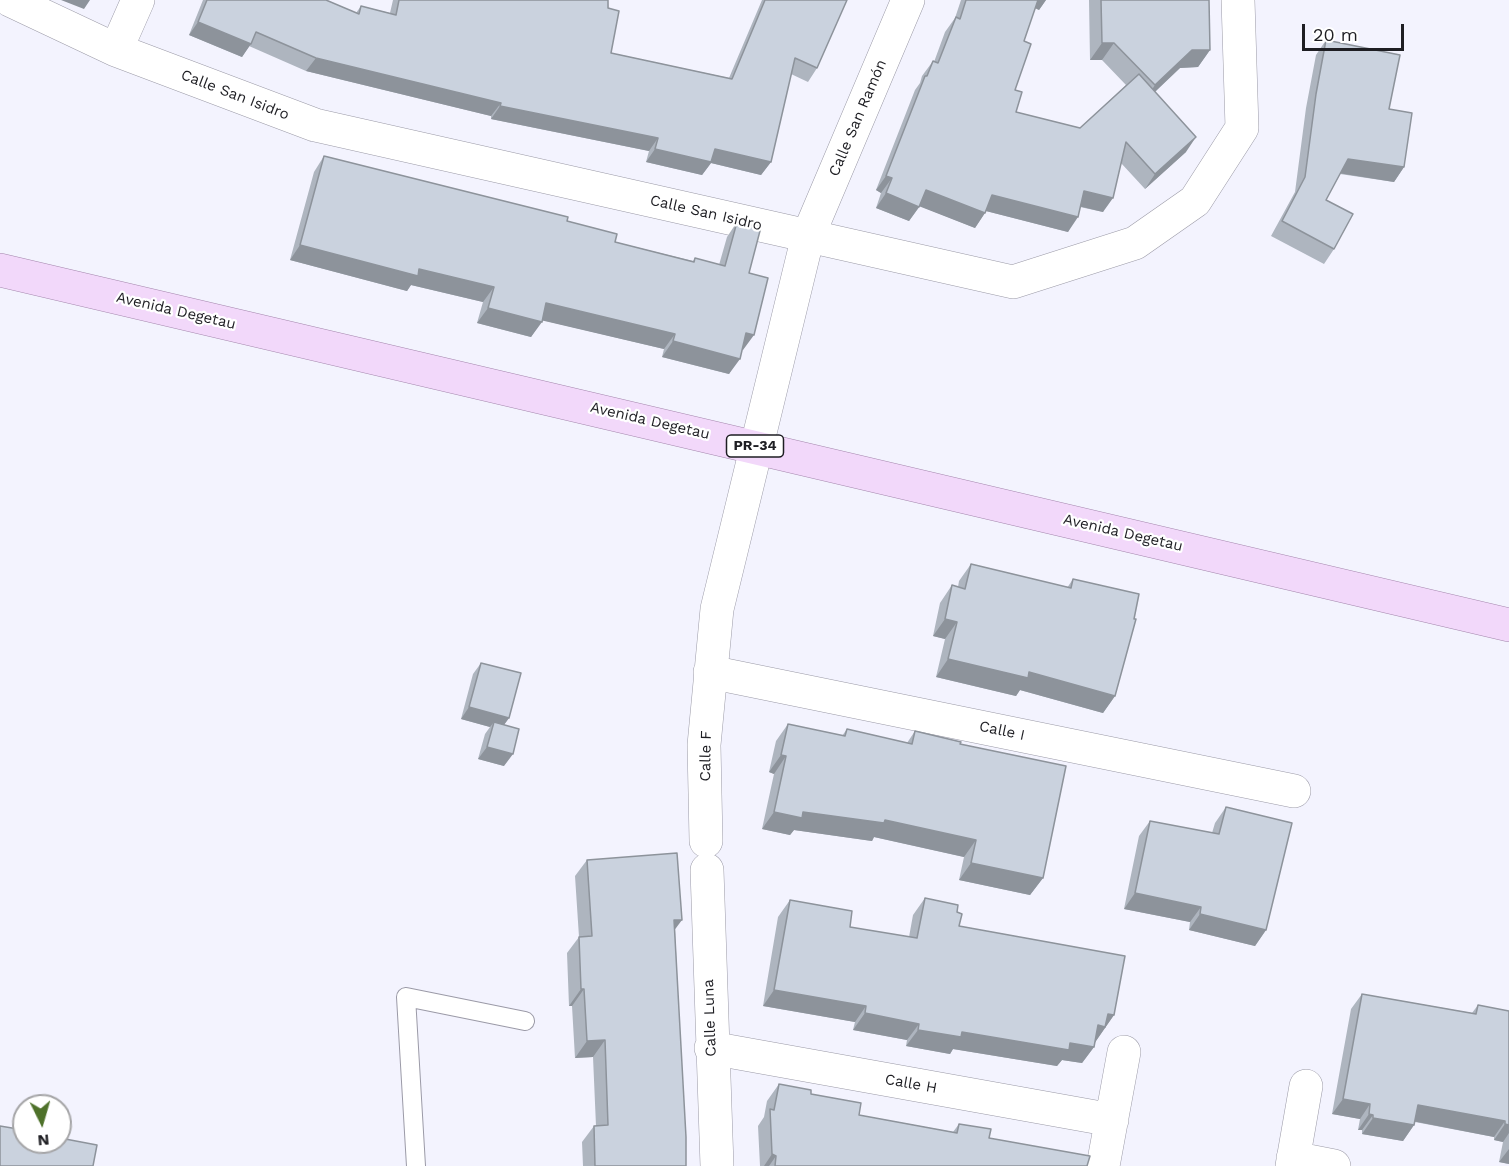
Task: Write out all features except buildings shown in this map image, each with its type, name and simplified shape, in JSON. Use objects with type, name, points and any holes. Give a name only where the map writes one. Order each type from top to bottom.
[{"type":"main road","name":"Avenida Degetau","points":[[0,270],[757,446],[1509,625]]},
{"type":"street","name":"Calle San Isidro","points":[[10,0],[116,50],[315,125],[1014,282],[1135,243],[1195,201],[1242,128],[1238,0]]},
{"type":"street","points":[[116,50],[138,0]]},
{"type":"street","name":"Calle San Ramón","points":[[757,446],[808,236],[908,0]]},
{"type":"street","name":"Calle F","points":[[706,856],[704,746],[717,609],[757,446]]},
{"type":"street","name":"Calle I","points":[[710,672],[1294,791]]},
{"type":"street","name":"Calle Luna","points":[[706,856],[711,1048],[717,1166]]},
{"type":"street","name":"Calle H","points":[[711,1048],[1112,1120]]},
{"type":"street","points":[[1103,1166],[1124,1052]]},
{"type":"street","points":[[1306,1086],[1292,1162],[1334,1166]]},
{"type":"lane","points":[[416,1166],[406,997],[525,1021]]}]
